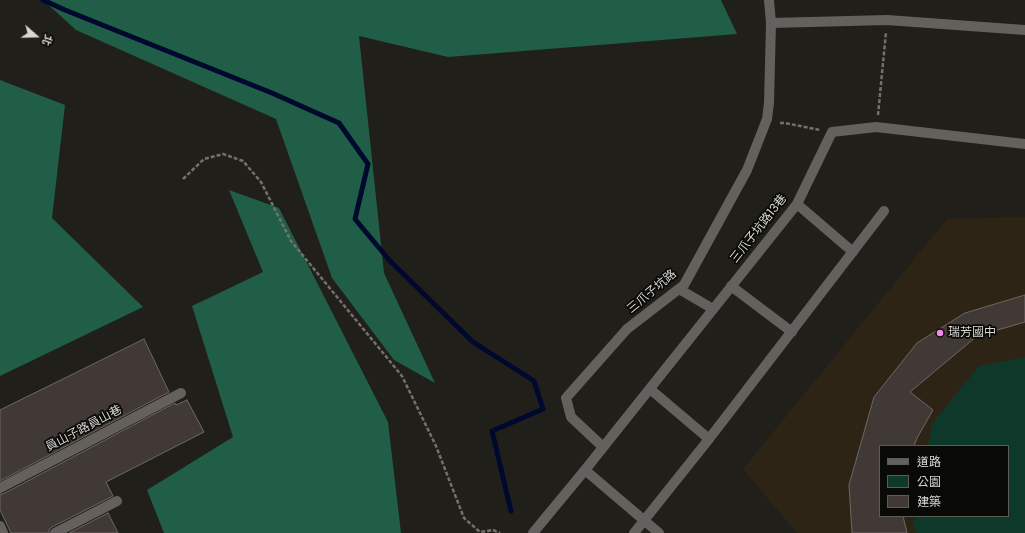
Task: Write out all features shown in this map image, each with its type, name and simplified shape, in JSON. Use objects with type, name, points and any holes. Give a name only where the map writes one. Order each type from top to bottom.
[{"type":"street","name":"三爪子坑路","points":[[603,447],[571,417],[566,398],[628,329],[684,285],[747,170],[767,119],[769,103],[771,23],[769,0]]},
{"type":"street","points":[[771,23],[887,20],[1025,30]]},
{"type":"street","points":[[832,132],[876,127],[1025,144]]},
{"type":"street","name":"三爪子坑路13巷","points":[[603,447],[797,204],[832,132]]},
{"type":"street","points":[[797,204],[853,252]]},
{"type":"street","points":[[634,533],[709,439],[884,211]]},
{"type":"street","points":[[731,286],[792,332]]},
{"type":"street","points":[[679,289],[713,309]]},
{"type":"street","points":[[650,389],[709,439]]},
{"type":"street","name":"員山子路員山巷","points":[[0,488],[181,393]]},
{"type":"street","points":[[533,533],[603,447]]},
{"type":"street","points":[[585,470],[659,533]]},
{"type":"street","points":[[55,533],[117,500]]},
{"type":"street","points":[[0,526],[3,533]]},
{"type":"path","points":[[876,127],[887,20]]},
{"type":"path","points":[[785,123],[832,132]]},
{"type":"path","points":[[183,179],[204,159],[223,154],[243,161],[261,182],[291,241],[402,376],[436,446],[464,518],[480,532],[493,530],[500,533]]},
{"type":"shaded area","name":"瑞芳國中","points":[[1025,217],[1025,533],[797,533],[743,469],[947,219]]},
{"type":"green space","points":[[43,0],[721,0],[737,34],[448,57],[359,36],[384,273],[435,383],[394,360],[332,278],[276,119],[76,30]]},
{"type":"green space","points":[[0,80],[65,105],[52,218],[143,307],[0,376]]},
{"type":"green space","points":[[229,190],[279,208],[388,422],[401,533],[164,533],[147,490],[233,437],[192,306],[263,272]]},
{"type":"green space","points":[[1025,357],[1025,533],[917,533],[913,526],[915,517],[1009,517],[1009,445],[928,445],[932,424],[979,366]]},
{"type":"building","points":[[1025,295],[1025,322],[977,336],[910,392],[933,410],[914,445],[879,445],[879,517],[903,517],[907,533],[852,533],[849,485],[874,397],[917,343],[965,313]]},
{"type":"building","points":[[144,339],[169,392],[0,481],[0,410]]},
{"type":"building","points":[[187,400],[204,432],[106,482],[113,496],[52,527],[49,530],[49,533],[11,533],[0,510],[0,494],[3,494],[175,403],[176,405]]},
{"type":"building","points":[[108,513],[118,533],[69,533]]},
{"type":"waterway","points":[[43,0],[272,93],[339,123],[368,164],[355,219],[390,261],[473,342],[534,381],[543,409],[492,431],[511,511]]},
{"type":"place","name":"瑞芳國中","points":[[940,333]]}]
